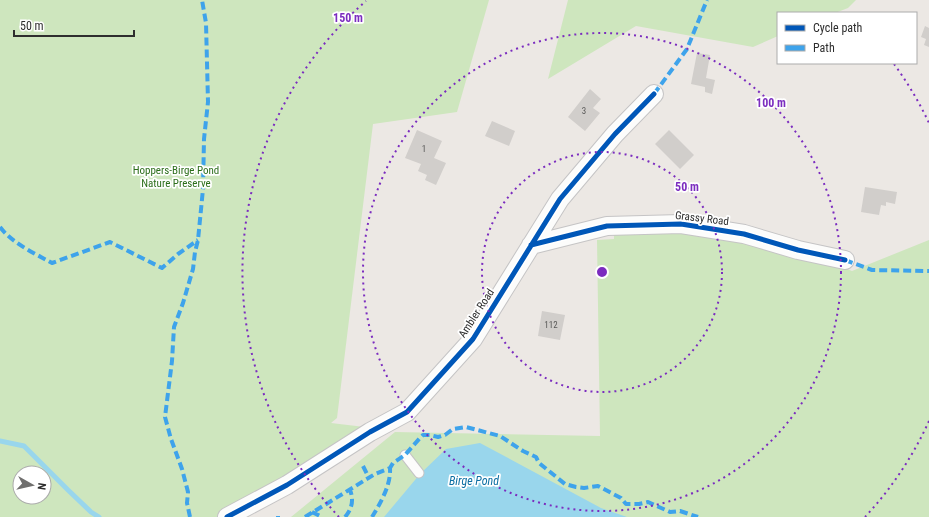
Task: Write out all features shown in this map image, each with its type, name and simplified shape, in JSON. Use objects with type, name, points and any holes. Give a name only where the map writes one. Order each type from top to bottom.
[{"type":"street","name":"Ambler Road","points":[[227,517],[287,485],[370,432],[407,412],[474,339],[560,199],[615,134],[654,94]]},
{"type":"street","name":"Grassy Road","points":[[531,245],[607,226],[681,224],[744,234],[798,250],[845,260]]},
{"type":"lane","points":[[405,456],[419,473]]},
{"type":"green space","name":"Hoppers-Birge Pond Nature Preserve","points":[[0,0],[489,0],[457,112],[373,124],[337,418],[331,423],[373,428],[245,517],[0,517]]},
{"type":"green space","points":[[568,0],[856,0],[848,8],[838,12],[777,12],[777,36],[753,47],[636,26],[548,79]]},
{"type":"green space","points":[[662,223],[832,263],[852,271],[929,240],[929,517],[291,517],[395,432],[600,436],[597,240],[614,239],[614,225]]},
{"type":"water","name":"Birge Pond","points":[[480,443],[601,508],[627,517],[384,517],[420,474],[446,449]]},
{"type":"building","points":[[925,26],[929,28],[929,47],[924,45],[926,39],[921,37]]},
{"type":"building","points":[[697,53],[710,55],[706,78],[715,80],[712,94],[705,92],[705,87],[691,84]]},
{"type":"building","points":[[590,89],[601,99],[593,108],[600,113],[585,131],[568,117]]},
{"type":"building","points":[[492,121],[515,131],[509,146],[485,136]]},
{"type":"building","points":[[417,130],[442,141],[434,158],[446,163],[436,185],[425,180],[427,175],[418,171],[421,164],[405,158]]},
{"type":"building","points":[[669,130],[694,155],[680,169],[655,144]]},
{"type":"building","points":[[865,187],[897,192],[895,204],[886,202],[886,206],[881,205],[879,215],[861,212]]},
{"type":"building","points":[[542,311],[565,315],[560,340],[538,336]]},
{"type":"waterway","points":[[0,441],[24,446],[91,512],[99,517]]},
{"type":"marked path","points":[[190,517],[187,503],[188,492],[165,417],[172,361],[174,327],[193,269],[198,240],[203,189],[204,139],[208,102],[206,23],[202,0]]},
{"type":"marked path","points":[[654,94],[687,49],[707,0]]},
{"type":"marked path","points":[[0,227],[17,243],[52,263],[110,242],[162,268],[178,254],[198,240]]},
{"type":"marked path","points":[[845,260],[872,270],[929,271]]},
{"type":"marked path","points":[[305,517],[375,474],[390,468],[393,463],[405,455],[423,435],[438,437],[445,435],[453,429],[466,427],[500,436],[523,451],[536,457],[539,463],[565,484],[584,488],[598,486],[621,498],[626,504],[648,502],[670,512],[680,511],[698,517]]},
{"type":"marked path","points":[[363,466],[369,478]]},
{"type":"marked path","points":[[372,517],[387,487],[390,468]]},
{"type":"marked path","points":[[345,517],[352,504],[350,490]]},
{"type":"marked path","points":[[312,512],[322,517]]},
{"type":"cycle path","points":[[227,517],[287,485],[370,432],[407,412],[473,339],[560,199],[615,134],[654,94]]},
{"type":"cycle path","points":[[531,245],[607,226],[681,224],[744,234],[798,250],[845,260]]}]
